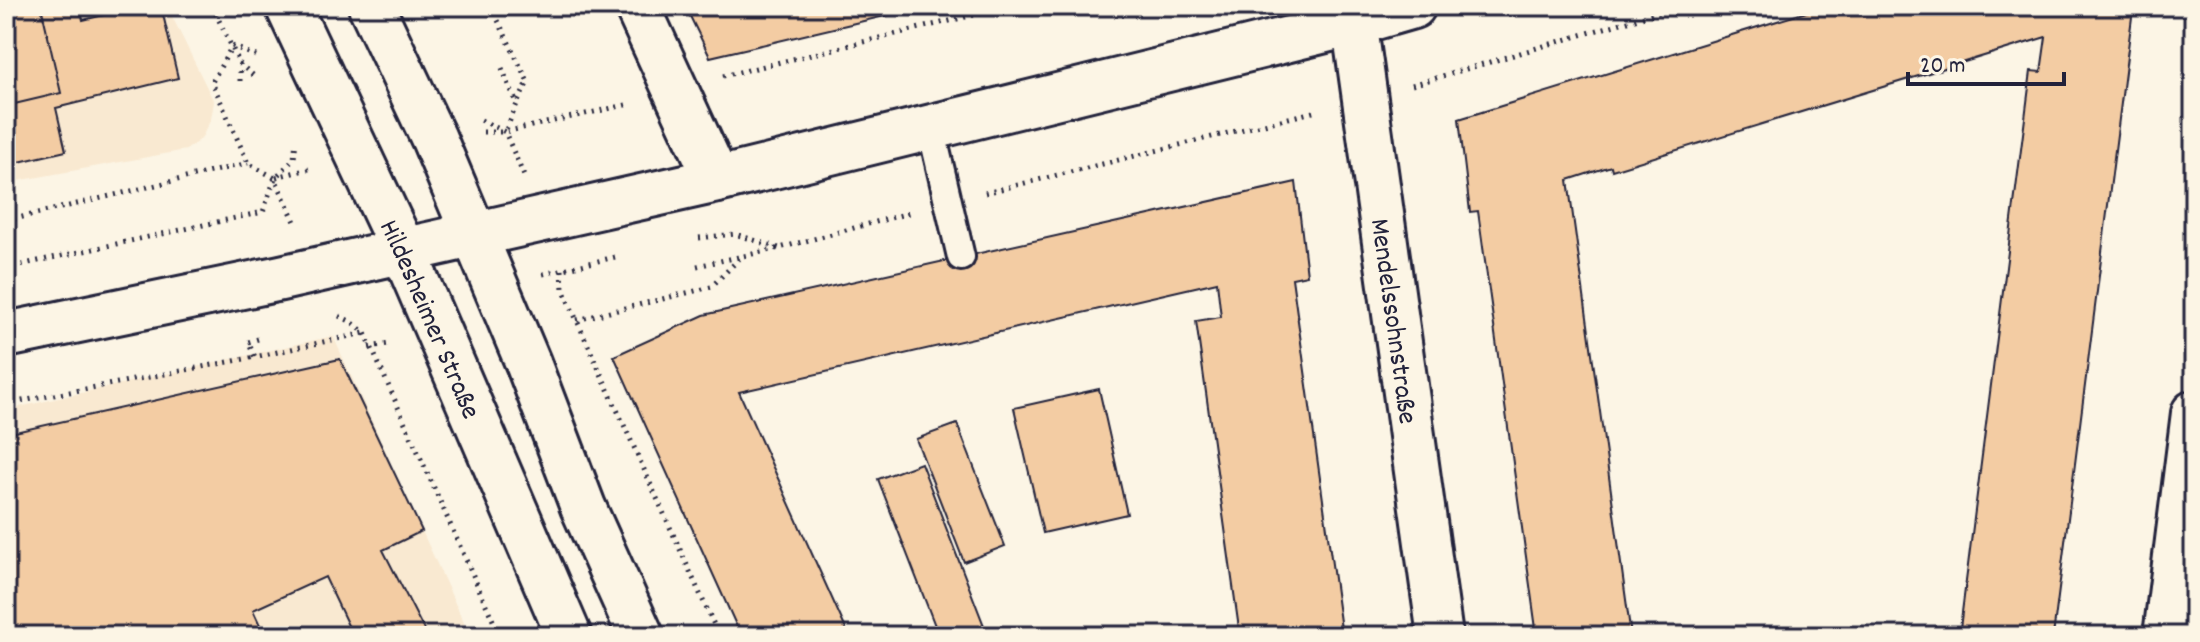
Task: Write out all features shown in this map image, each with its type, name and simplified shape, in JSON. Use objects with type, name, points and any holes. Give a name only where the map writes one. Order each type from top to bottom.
[{"type":"street","name":"Hildesheimer Straße","points":[[288,6],[404,252],[569,636]]},
{"type":"street","points":[[371,6],[434,139],[528,363],[583,507],[641,636]]},
{"type":"street","points":[[637,6],[717,180]]},
{"type":"street","points":[[6,335],[317,271],[717,180],[931,128],[1353,14],[1413,6]]},
{"type":"street","name":"Mendelssohnstraße","points":[[1353,14],[1440,636]]},
{"type":"street","points":[[2166,636],[2194,413]]},
{"type":"lane","points":[[931,128],[961,257]]},
{"type":"path","points":[[212,6],[240,64],[240,81]]},
{"type":"path","points":[[491,6],[528,82],[505,132],[562,272],[563,289],[719,636]]},
{"type":"path","points":[[697,266],[741,258],[948,202],[1364,99],[1679,6]]},
{"type":"path","points":[[232,46],[212,82],[248,163],[275,178],[317,271],[323,297],[333,313],[352,322],[365,333],[500,636]]},
{"type":"path","points":[[240,64],[254,76]]},
{"type":"path","points":[[502,68],[517,104]]},
{"type":"path","points":[[6,221],[248,163]]},
{"type":"path","points":[[6,268],[263,212],[275,178]]},
{"type":"path","points":[[577,320],[711,287],[741,258]]},
{"type":"path","points":[[6,404],[365,333]]},
{"type":"path","points":[[255,357],[248,342],[258,339]]},
{"type":"shaded area","points":[[6,6],[167,6],[214,102],[211,119],[201,139],[186,150],[6,183]]},
{"type":"shaded area","points":[[333,336],[470,636],[6,636],[6,410]]},
{"type":"building","points":[[6,6],[41,6],[61,93],[6,106]]},
{"type":"building","points":[[41,6],[80,6],[83,20],[141,6],[161,6],[178,78],[56,108],[66,151],[6,165],[6,106],[61,93]]},
{"type":"building","points":[[685,6],[886,6],[889,15],[710,57]]},
{"type":"building","points":[[886,6],[925,6],[889,15]]},
{"type":"building","points":[[1826,6],[2140,6],[2133,9],[2053,636],[1959,636],[2031,71],[2041,72],[2046,37],[1612,170],[1611,166],[1568,180],[1631,636],[1537,636],[1478,211],[1470,212],[1459,119]]},
{"type":"building","points":[[1296,182],[1307,275],[1292,278],[1342,636],[1240,636],[1196,321],[1221,317],[1217,282],[739,392],[849,636],[741,636],[614,356],[704,315]]},
{"type":"building","points":[[340,359],[422,531],[383,550],[427,636],[353,636],[325,577],[253,610],[265,636],[6,636],[6,498],[10,497],[6,489],[6,434]]},
{"type":"building","points":[[1099,389],[1127,514],[1043,533],[1014,408]]},
{"type":"building","points":[[957,424],[1005,546],[964,562],[916,439]]},
{"type":"building","points":[[921,463],[988,636],[939,636],[878,479]]}]
